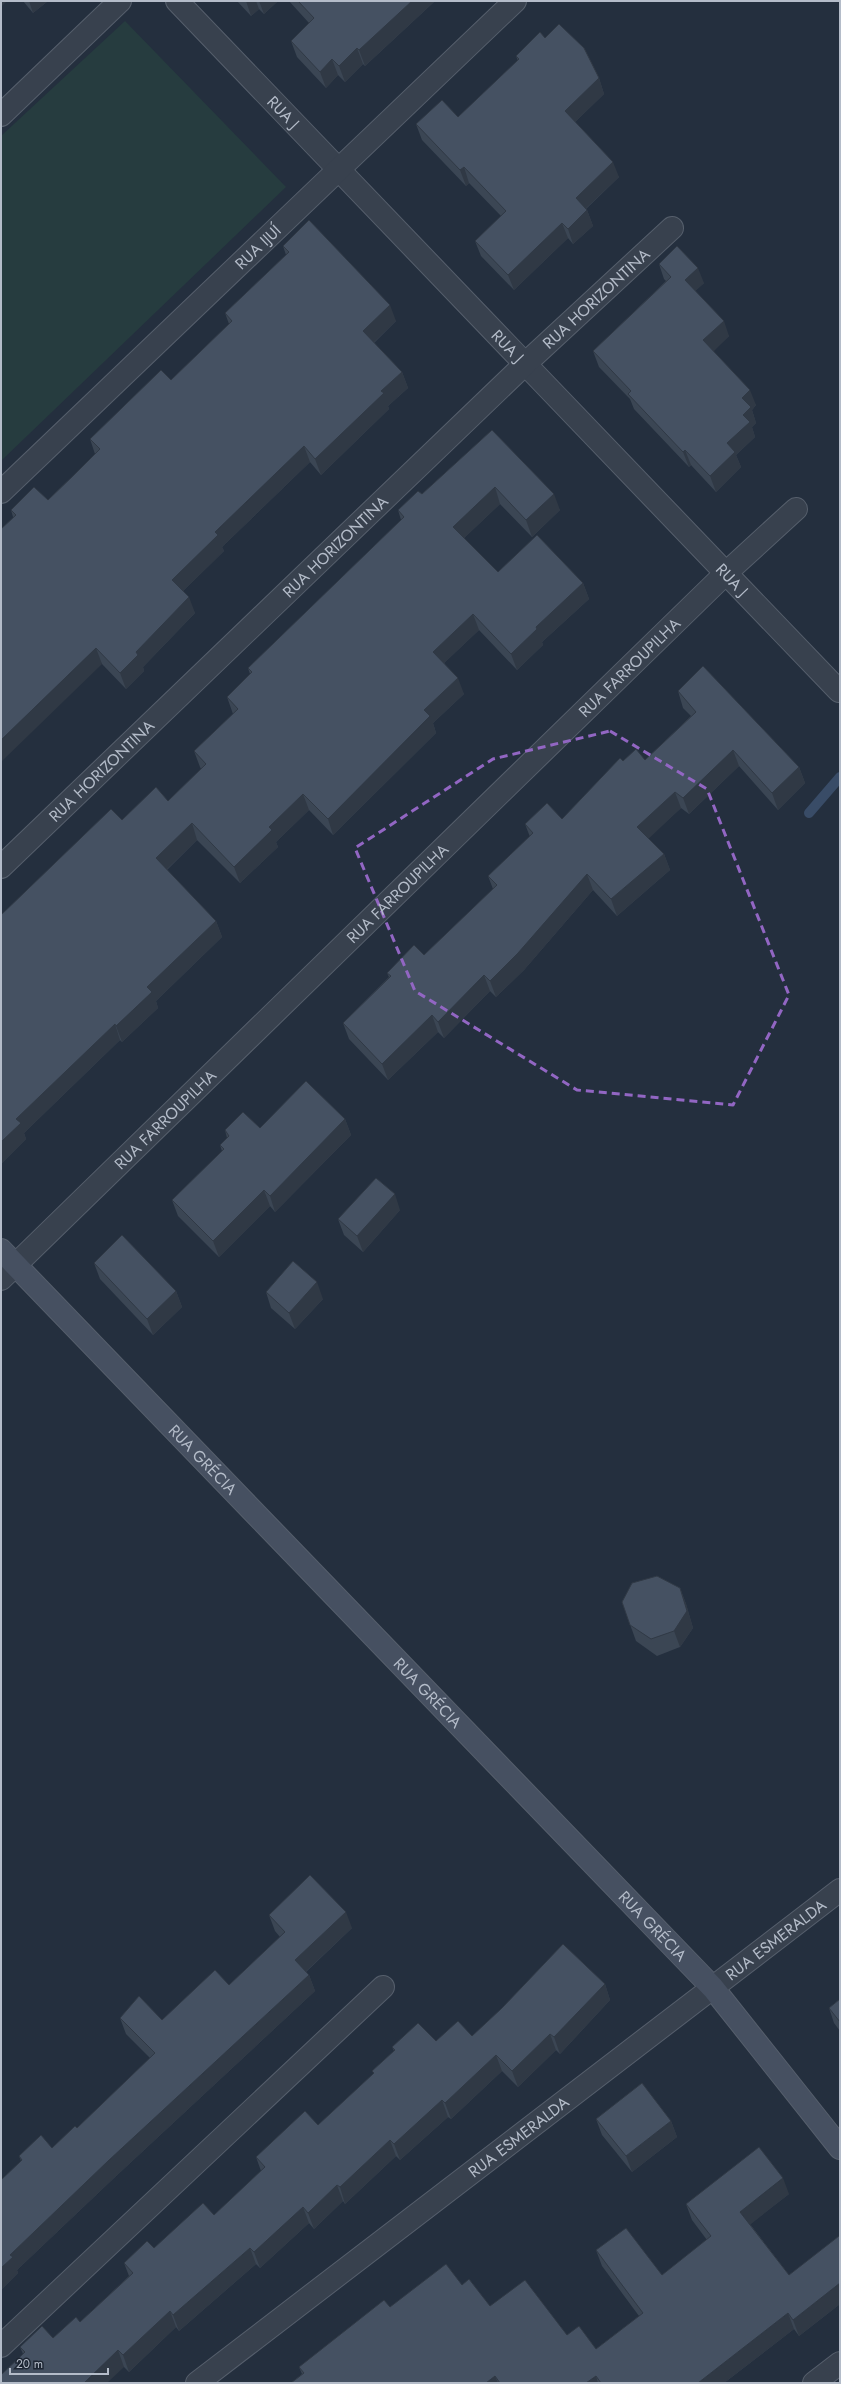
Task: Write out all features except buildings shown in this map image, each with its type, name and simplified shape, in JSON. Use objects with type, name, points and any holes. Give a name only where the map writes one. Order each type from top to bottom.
[{"type":"main road","name":"RUA GRÉCIA","points":[[6,1264],[713,1988],[840,2148]]},
{"type":"street","points":[[1,115],[120,1]]},
{"type":"street","name":"RUA J","points":[[177,1],[839,691]]},
{"type":"street","name":"RUA IJUÍ","points":[[1,492],[515,1]]},
{"type":"street","name":"RUA HORIZONTINA","points":[[1,867],[525,364],[672,228]]},
{"type":"street","name":"RUA FARROUPILHA","points":[[6,1264],[726,573],[796,509]]},
{"type":"street","name":"RUA ESMERALDA","points":[[197,2383],[840,1890]]},
{"type":"street","points":[[1,2346],[383,1987]]},
{"type":"street","points":[[814,2383],[840,2362]]},
{"type":"highlighted area","points":[[610,731],[707,789],[789,995],[733,1105],[577,1090],[415,991],[355,848],[493,759]]},
{"type":"green space","points":[[125,21],[286,187],[2,460],[1,136]]},
{"type":"waterway","points":[[809,813],[840,777]]}]
